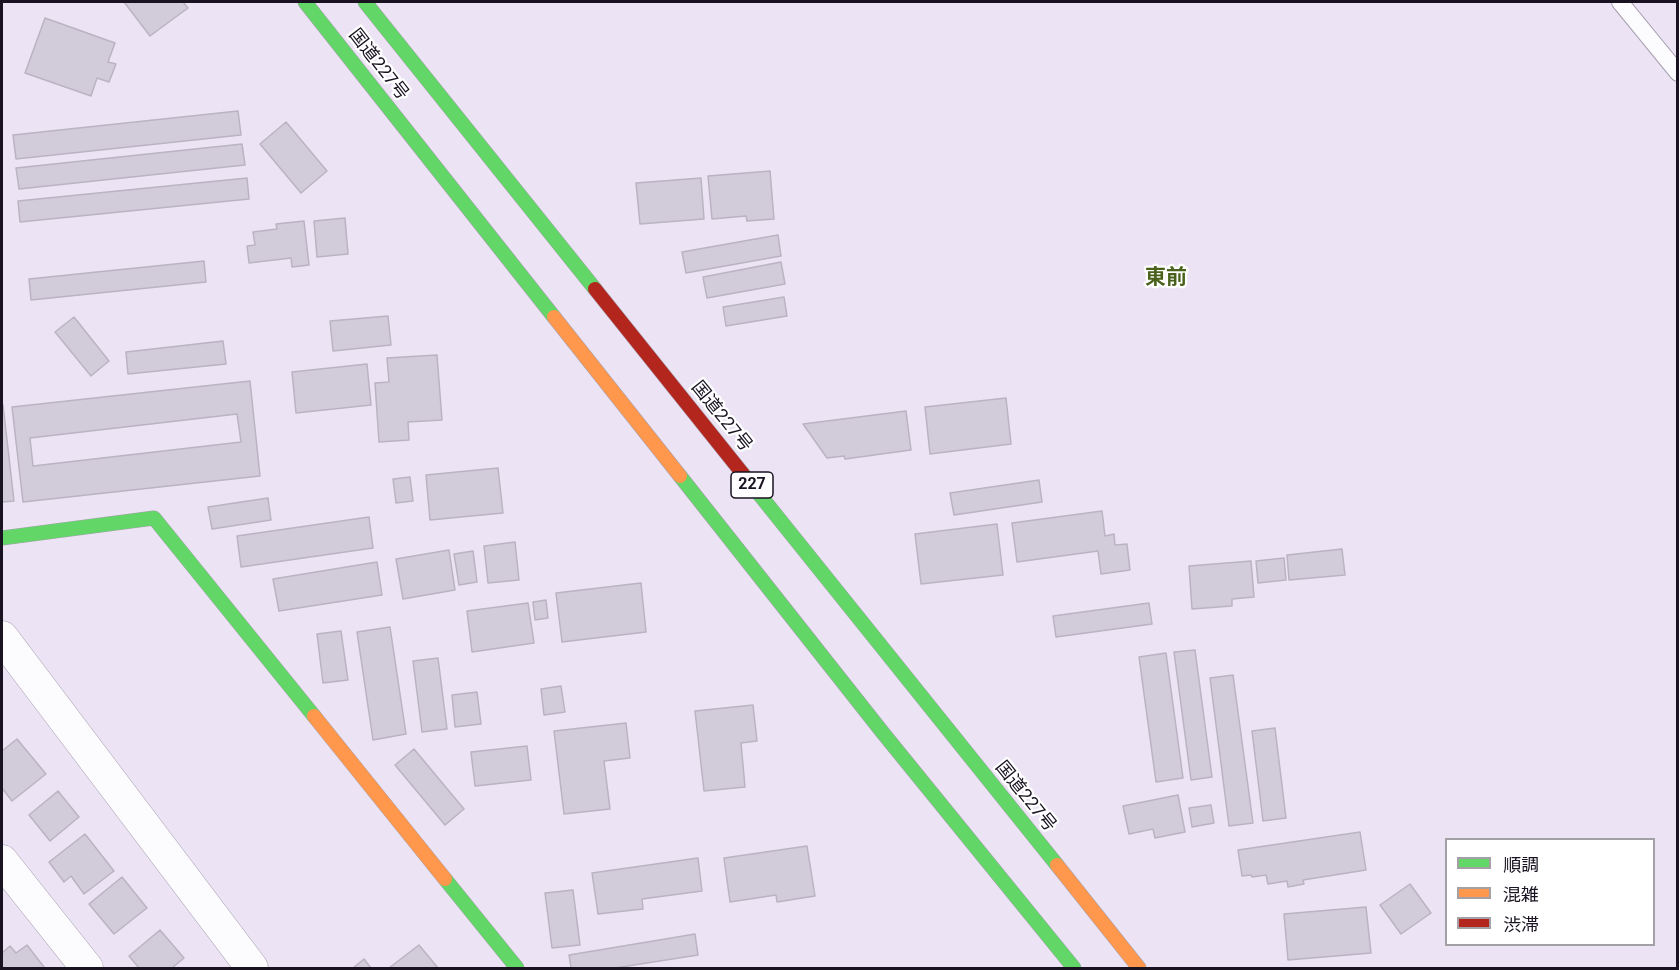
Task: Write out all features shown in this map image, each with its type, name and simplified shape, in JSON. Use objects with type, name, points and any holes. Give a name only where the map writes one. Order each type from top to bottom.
[{"type":"main road","name":"国道227号","points":[[305,2],[876,724],[1074,969]]},
{"type":"main road","name":"国道227号","points":[[364,2],[1139,969]]},
{"type":"main road","points":[[2,538],[154,518],[512,967]]},
{"type":"street","points":[[2,637],[252,969]]},
{"type":"street","points":[[2,861],[87,969]]},
{"type":"lane","points":[[1620,2],[1677,73]]},
{"type":"building","points":[[124,2],[183,2],[188,8],[150,36]]},
{"type":"building","points":[[45,18],[115,43],[108,62],[116,64],[109,82],[97,78],[91,96],[25,73]]},
{"type":"building","points":[[238,111],[241,135],[16,159],[13,135]]},
{"type":"building","points":[[286,122],[327,171],[301,193],[260,144]]},
{"type":"building","points":[[242,144],[245,165],[19,189],[16,168]]},
{"type":"building","points":[[770,171],[774,219],[747,221],[746,216],[712,219],[708,176]]},
{"type":"building","points":[[247,178],[249,199],[20,222],[18,201]]},
{"type":"building","points":[[701,178],[704,219],[640,224],[636,183]]},
{"type":"building","points":[[345,218],[348,254],[317,257],[314,221]]},
{"type":"building","points":[[304,221],[309,265],[292,267],[291,258],[249,263],[247,246],[255,245],[253,232],[277,229],[276,224]]},
{"type":"building","points":[[778,235],[781,256],[686,273],[682,252]]},
{"type":"building","points":[[204,261],[206,282],[31,300],[29,279]]},
{"type":"building","points":[[781,262],[785,284],[707,298],[703,277]]},
{"type":"building","points":[[784,297],[787,316],[726,326],[723,307]]},
{"type":"building","points":[[388,316],[391,345],[333,351],[330,321]]},
{"type":"building","points":[[74,317],[109,361],[91,376],[55,332]]},
{"type":"building","points":[[223,341],[226,364],[128,374],[126,352]]},
{"type":"building","points":[[437,355],[442,420],[408,422],[409,440],[379,442],[375,383],[389,382],[387,358]]},
{"type":"building","points":[[367,364],[371,405],[296,413],[292,372]]},
{"type":"building","points":[[250,381],[260,476],[23,502],[12,407]],"holes":[[[237,414],[241,442],[33,466],[30,438]]]},
{"type":"building","points":[[1006,398],[1011,444],[930,454],[925,407]]},
{"type":"building","points":[[2,405],[14,501],[2,502]]},
{"type":"building","points":[[906,411],[911,450],[845,459],[844,456],[827,458],[803,424]]},
{"type":"building","points":[[498,468],[503,513],[430,520],[426,475]]},
{"type":"building","points":[[410,477],[413,501],[396,503],[393,479]]},
{"type":"building","points":[[1039,480],[1042,502],[954,515],[950,493]]},
{"type":"building","points":[[268,498],[271,520],[212,529],[208,507]]},
{"type":"building","points":[[1102,511],[1105,536],[1114,534],[1115,545],[1127,544],[1130,570],[1101,574],[1098,551],[1017,562],[1012,523]]},
{"type":"building","points":[[369,517],[373,548],[241,567],[237,536]]},
{"type":"building","points":[[997,524],[1003,575],[921,584],[915,534]]},
{"type":"building","points":[[515,542],[519,580],[488,583],[484,546]]},
{"type":"building","points":[[1342,549],[1345,575],[1289,580],[1287,555]]},
{"type":"building","points":[[449,550],[455,590],[403,599],[396,559]]},
{"type":"building","points":[[473,551],[477,582],[459,585],[454,554]]},
{"type":"building","points":[[1284,558],[1286,580],[1258,583],[1256,561]]},
{"type":"building","points":[[1251,561],[1254,597],[1232,599],[1232,606],[1192,609],[1189,566]]},
{"type":"building","points":[[377,562],[382,595],[279,611],[273,579]]},
{"type":"building","points":[[641,583],[646,632],[562,642],[556,593]]},
{"type":"building","points":[[546,600],[548,618],[535,620],[533,602]]},
{"type":"building","points":[[528,603],[534,643],[472,652],[467,611]]},
{"type":"building","points":[[1149,603],[1152,624],[1056,637],[1053,616]]},
{"type":"building","points":[[390,627],[406,734],[373,740],[357,632]]},
{"type":"building","points":[[341,631],[348,680],[323,683],[317,634]]},
{"type":"building","points":[[1195,650],[1212,777],[1191,780],[1174,652]]},
{"type":"building","points":[[1166,653],[1183,778],[1156,782],[1139,657]]},
{"type":"building","points":[[438,658],[447,729],[422,732],[413,661]]},
{"type":"building","points":[[1233,675],[1253,823],[1229,826],[1210,678]]},
{"type":"building","points":[[561,686],[565,712],[544,715],[541,689]]},
{"type":"building","points":[[477,692],[481,724],[455,727],[452,695]]},
{"type":"building","points":[[753,705],[757,741],[741,743],[745,787],[704,791],[695,711]]},
{"type":"building","points":[[626,723],[630,758],[604,761],[610,809],[564,814],[554,731]]},
{"type":"building","points":[[1275,728],[1286,818],[1263,821],[1252,731]]},
{"type":"building","points":[[17,739],[46,774],[12,801],[2,788],[2,751]]},
{"type":"building","points":[[527,746],[531,780],[475,786],[471,752]]},
{"type":"building","points":[[414,749],[464,809],[445,825],[395,765]]},
{"type":"building","points":[[58,791],[79,817],[50,841],[29,815]]},
{"type":"building","points":[[1178,795],[1185,832],[1155,838],[1153,829],[1129,834],[1123,806]]},
{"type":"building","points":[[1211,805],[1214,823],[1192,827],[1189,808]]},
{"type":"building","points":[[1360,832],[1366,870],[1303,880],[1304,884],[1288,887],[1287,881],[1268,884],[1266,875],[1242,876],[1238,850]]},
{"type":"building","points":[[85,834],[114,871],[84,894],[71,876],[64,882],[49,862]]},
{"type":"building","points":[[807,846],[815,896],[777,902],[776,895],[730,902],[724,858]]},
{"type":"building","points":[[698,858],[702,891],[642,899],[643,909],[598,914],[592,873]]},
{"type":"building","points":[[122,877],[147,908],[114,934],[89,904]]},
{"type":"building","points":[[1410,884],[1431,913],[1401,934],[1380,905]]},
{"type":"building","points":[[573,890],[580,945],[552,948],[545,893]]},
{"type":"building","points":[[1366,907],[1371,953],[1288,960],[1284,914]]},
{"type":"building","points":[[160,930],[184,958],[172,968],[139,968],[129,956]]},
{"type":"building","points":[[695,934],[698,955],[615,968],[571,968],[569,955]]},
{"type":"building","points":[[27,945],[43,968],[2,968],[2,953],[10,946],[16,953]]},
{"type":"building","points":[[419,945],[438,968],[389,968]]},
{"type":"building","points":[[364,959],[371,968],[353,968]]},
{"type":"traffic: fast","points":[[305,2],[554,317]]},
{"type":"traffic: fast","points":[[365,2],[595,289]]},
{"type":"traffic: fast","points":[[743,474],[1057,865]]},
{"type":"traffic: fast","points":[[680,476],[883,733],[1074,968]]},
{"type":"traffic: fast","points":[[2,538],[154,518],[314,716]]},
{"type":"traffic: fast","points":[[445,879],[517,968]]},
{"type":"traffic: slow","points":[[554,317],[680,476]]},
{"type":"traffic: slow","points":[[314,716],[445,879]]},
{"type":"traffic: slow","points":[[1057,865],[1139,968]]},
{"type":"traffic: jam","points":[[595,289],[743,474]]},
{"type":"district","name":"東前","points":[[1166,279]]}]
